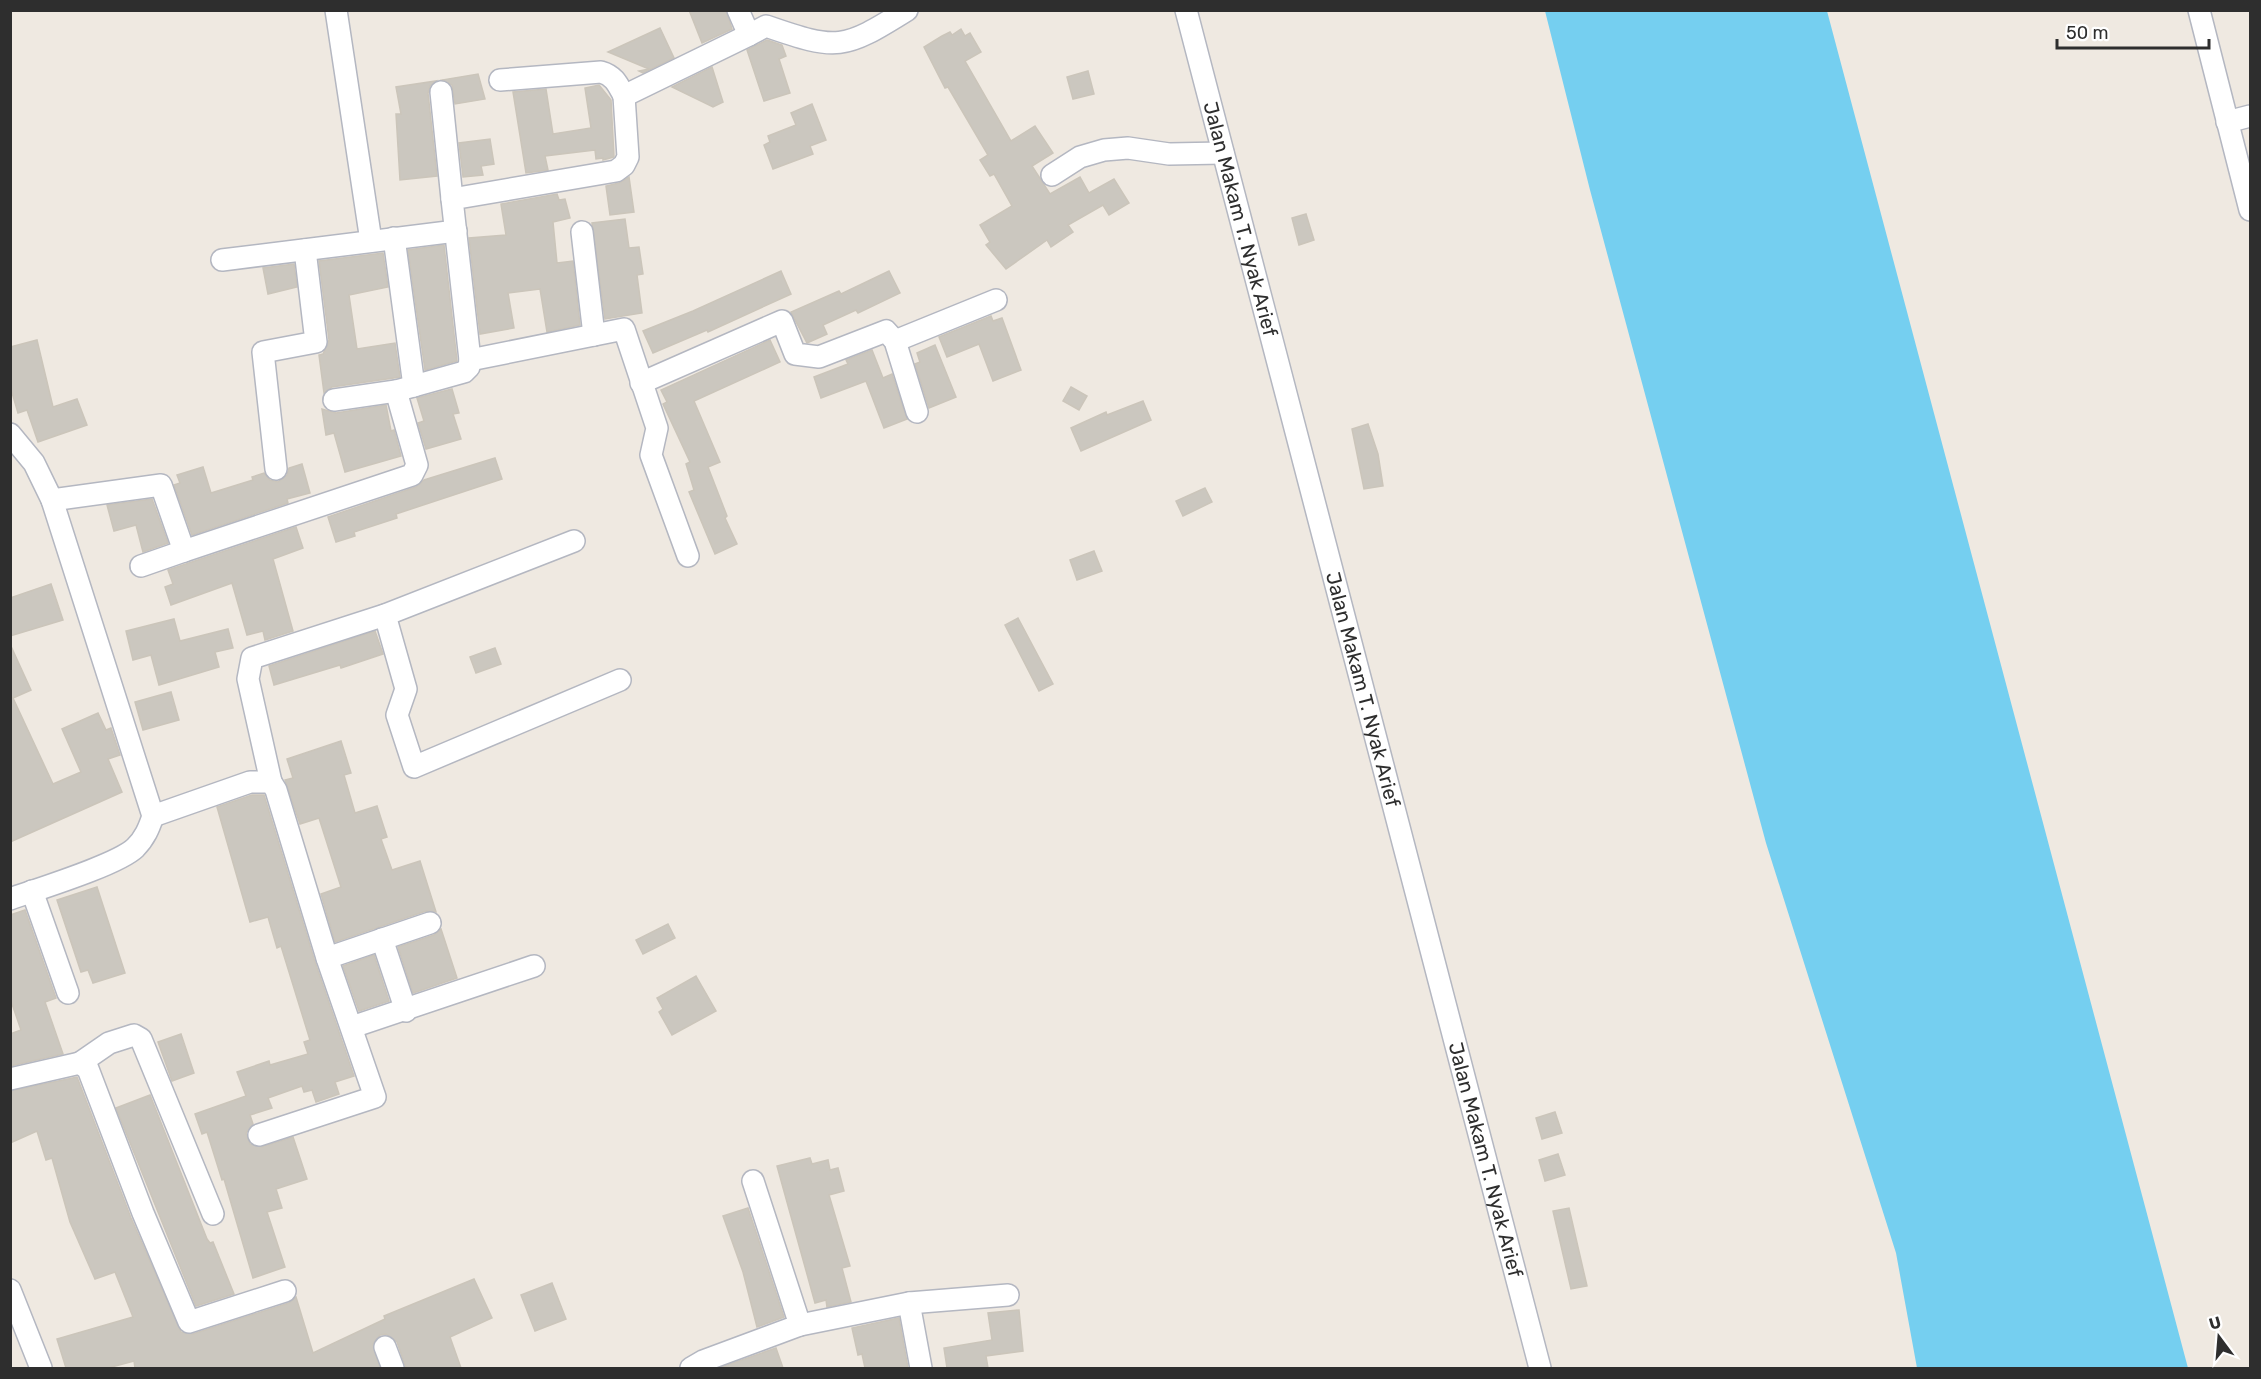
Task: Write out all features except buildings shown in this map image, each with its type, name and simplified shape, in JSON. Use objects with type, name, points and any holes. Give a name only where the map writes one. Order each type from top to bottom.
[{"type":"street","points":[[336,10],[371,241]]},
{"type":"street","points":[[738,10],[749,35]]},
{"type":"street","points":[[624,96],[766,26],[794,36],[840,44],[863,38],[906,10]]},
{"type":"street","name":"Jalan Makam T. Nyak Arief","points":[[1186,10],[1539,1368]]},
{"type":"street","points":[[2199,10],[2250,210]]},
{"type":"street","points":[[452,199],[616,171],[624,165],[628,157],[624,96],[610,74],[601,72],[500,80]]},
{"type":"street","points":[[334,400],[405,389],[464,372],[470,367],[441,92]]},
{"type":"street","points":[[2227,122],[2250,116]]},
{"type":"street","points":[[1052,175],[1080,158],[1104,150],[1128,148],[1169,154],[1223,153]]},
{"type":"street","points":[[222,260],[456,231]]},
{"type":"street","points":[[582,232],[594,335]]},
{"type":"street","points":[[141,566],[412,475],[417,465],[405,389],[394,238]]},
{"type":"street","points":[[276,469],[263,352],[316,342],[305,249]]},
{"type":"street","points":[[895,340],[996,300]]},
{"type":"street","points":[[641,383],[782,321],[795,354],[819,357],[886,331],[895,340],[917,412]]},
{"type":"street","points":[[470,360],[624,329],[657,428],[651,455],[688,555]]},
{"type":"street","points":[[10,434],[34,463],[52,500],[153,816],[146,834],[134,850],[99,867],[10,899]]},
{"type":"street","points":[[52,500],[156,483],[161,485],[184,551]]},
{"type":"street","points":[[259,1135],[375,1097],[327,958],[276,790],[271,782],[248,679],[252,658],[385,615],[574,541]]},
{"type":"street","points":[[385,615],[406,689],[397,715],[414,767],[620,680]]},
{"type":"street","points":[[153,816],[250,782],[271,782]]},
{"type":"street","points":[[32,891],[68,993]]},
{"type":"street","points":[[327,958],[430,923]]},
{"type":"street","points":[[382,939],[406,1011]]},
{"type":"street","points":[[352,1027],[406,1011],[534,966]]},
{"type":"street","points":[[10,1079],[80,1063],[110,1043],[134,1035],[141,1039],[213,1214]]},
{"type":"street","points":[[80,1063],[88,1069],[143,1213],[189,1322],[285,1291]]},
{"type":"street","points":[[753,1181],[800,1325]]},
{"type":"street","points":[[700,1366],[800,1325],[909,1303],[1008,1295]]},
{"type":"street","points":[[12,1300],[41,1368]]},
{"type":"street","points":[[909,1303],[921,1368]]},
{"type":"street","points":[[385,1347],[393,1368]]},
{"type":"water","points":[[1545,11],[1827,11],[2188,1368],[1917,1368],[1896,1253],[1766,843],[1590,190]]}]
